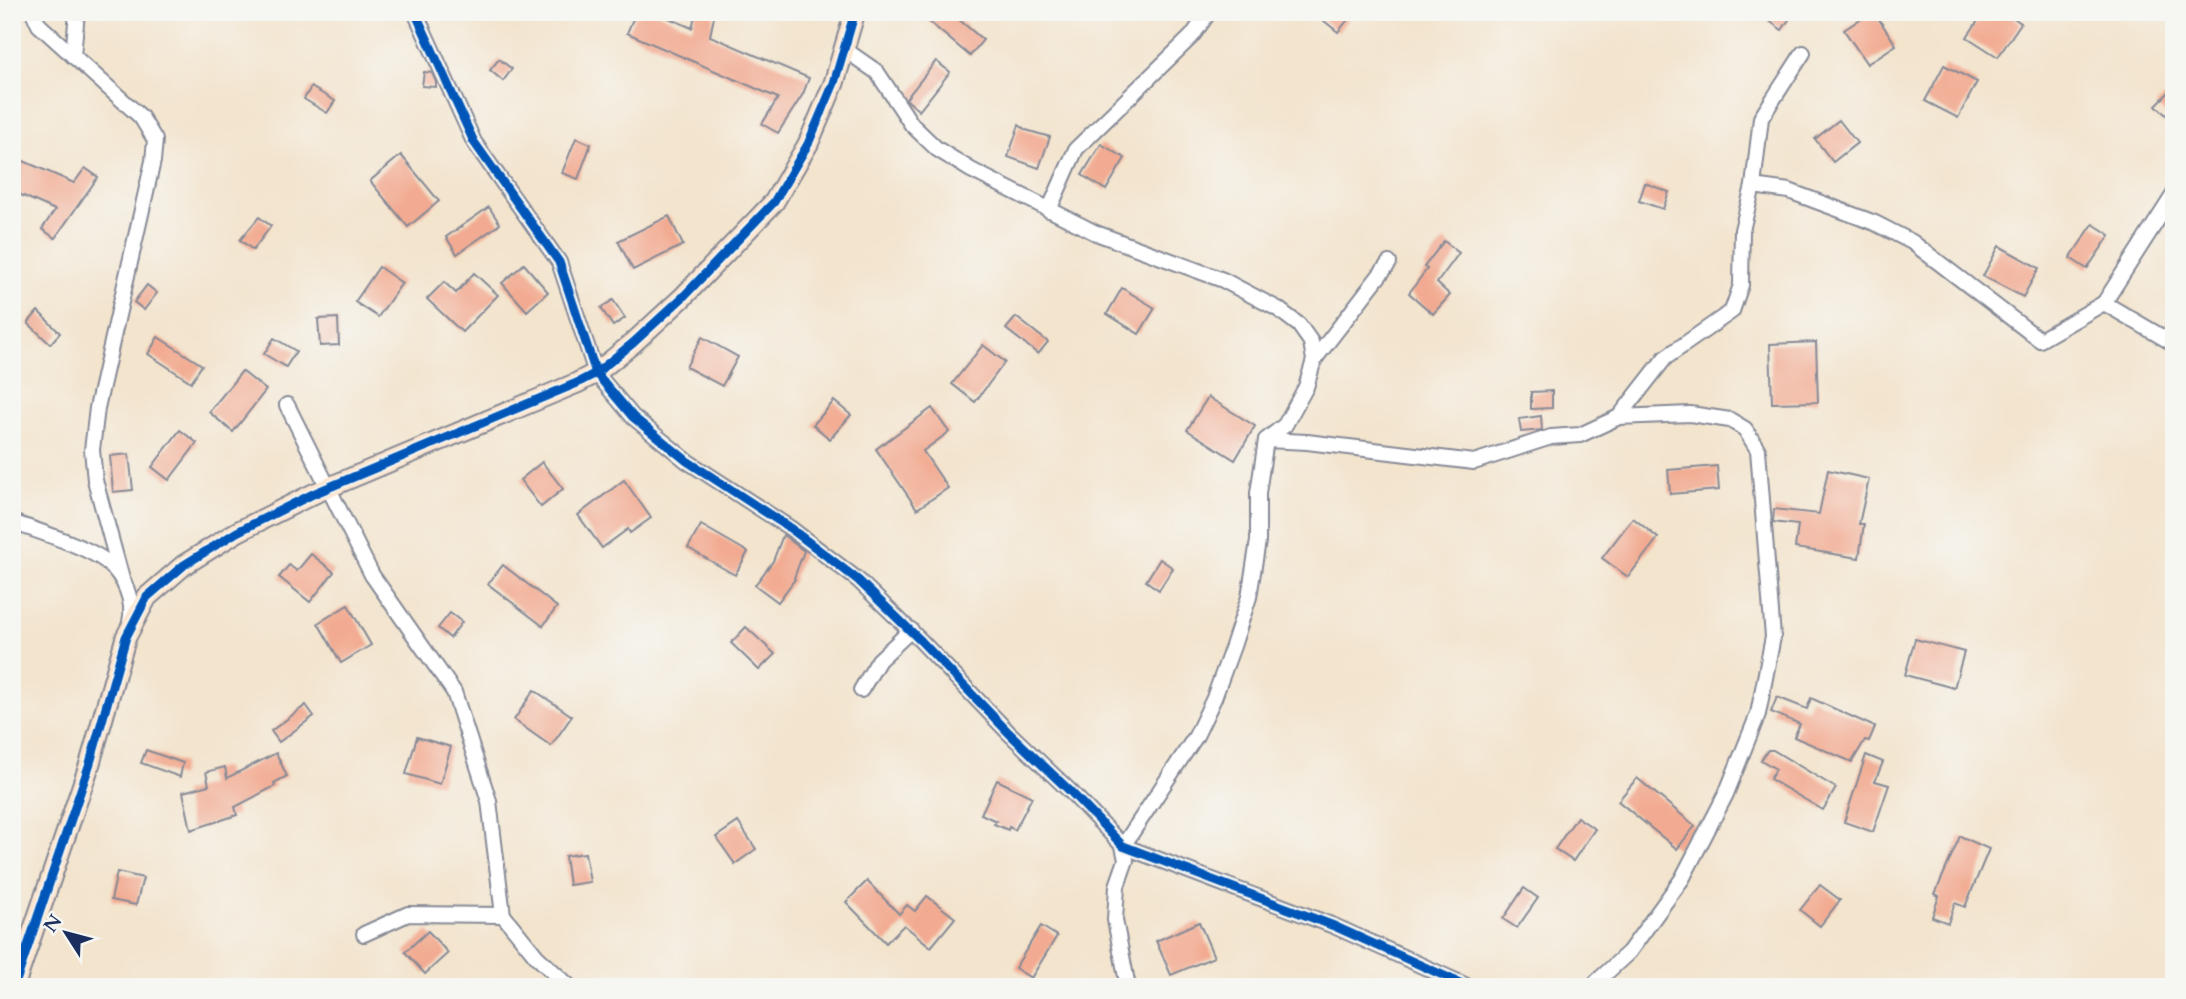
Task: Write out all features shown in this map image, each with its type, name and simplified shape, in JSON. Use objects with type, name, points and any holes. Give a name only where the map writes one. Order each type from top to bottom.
[{"type":"street","points":[[14,987],[90,763],[133,609],[95,480],[92,450],[97,408],[153,161],[155,141],[141,117],[39,25],[33,12]]},
{"type":"street","points":[[73,56],[77,12]]},
{"type":"street","points":[[415,12],[474,142],[559,262],[596,373],[633,417],[687,461],[790,528],[858,580],[911,630],[1009,733],[1123,846],[1334,926],[1469,987]]},
{"type":"street","points":[[127,637],[147,597],[184,565],[237,532],[330,488],[565,388],[596,373],[633,343],[683,297],[774,202],[808,144],[834,83],[855,12]]},
{"type":"street","points":[[1049,211],[1076,149],[1192,36],[1209,12]]},
{"type":"street","points":[[844,49],[877,72],[912,125],[937,149],[1049,211],[1096,233],[1223,280],[1278,309],[1299,324],[1311,342],[1314,360]]},
{"type":"street","points":[[1619,417],[1665,358],[1732,311],[1741,285],[1742,230],[1753,186],[1761,118],[1803,53]]},
{"type":"street","points":[[1753,186],[1789,191],[1875,223],[1903,237],[2040,340],[2104,303],[2174,194]]},
{"type":"street","points":[[1128,987],[1115,920],[1117,886],[1126,860],[1123,846],[1196,736],[1214,698],[1233,646],[1249,597],[1258,541],[1258,493],[1266,440],[1285,425],[1306,387],[1314,360],[1389,263]]},
{"type":"street","points":[[2104,303],[2174,344]]},
{"type":"street","points":[[288,405],[372,575],[454,692],[489,801],[503,915],[537,957],[570,987]]},
{"type":"street","points":[[1266,440],[1307,442],[1474,462],[1550,437],[1580,435],[1619,417],[1690,414],[1730,420],[1745,429],[1758,450],[1773,638],[1758,714],[1726,794],[1689,867],[1629,952],[1591,987]]},
{"type":"street","points":[[12,522],[78,547],[108,563],[122,579]]},
{"type":"street","points":[[861,690],[879,660],[911,630]]},
{"type":"street","points":[[363,934],[408,914],[503,915]]},
{"type":"building","points":[[636,12],[655,12],[692,28],[696,12],[715,12],[710,36],[809,78],[803,94],[778,133],[762,124],[778,98],[627,33]]},
{"type":"building","points":[[933,12],[950,12],[983,40],[970,56],[927,20]]},
{"type":"building","points":[[1313,12],[1354,12],[1338,32]]},
{"type":"building","points":[[1757,12],[1794,12],[1782,30]]},
{"type":"building","points":[[1874,12],[1896,45],[1867,64],[1844,30]]},
{"type":"building","points":[[1984,12],[2005,12],[2021,23],[1998,57],[1967,37]]},
{"type":"building","points":[[499,59],[512,69],[503,81],[490,70]]},
{"type":"building","points":[[936,61],[950,72],[919,111],[906,99]]},
{"type":"building","points":[[1944,65],[1977,82],[1958,118],[1925,101]]},
{"type":"building","points":[[424,72],[432,73],[436,87],[422,86]]},
{"type":"building","points":[[311,87],[335,101],[327,113],[304,99]]},
{"type":"building","points":[[2174,87],[2174,123],[2156,105]]},
{"type":"building","points":[[1839,120],[1857,143],[1833,162],[1815,139]]},
{"type":"building","points":[[1019,125],[1026,130],[1050,137],[1039,168],[1008,157]]},
{"type":"building","points":[[576,138],[591,144],[578,179],[562,173]]},
{"type":"building","points":[[1101,144],[1125,158],[1106,190],[1082,175]]},
{"type":"building","points":[[401,155],[439,201],[408,227],[370,181]]},
{"type":"building","points":[[12,156],[74,183],[85,168],[98,177],[55,238],[42,229],[55,210],[12,191]]},
{"type":"building","points":[[1645,183],[1669,192],[1663,209],[1639,201]]},
{"type":"building","points":[[489,207],[500,224],[457,254],[446,237]]},
{"type":"building","points":[[669,216],[683,245],[633,270],[618,241]]},
{"type":"building","points":[[259,217],[271,226],[253,250],[240,240]]},
{"type":"building","points":[[2093,224],[2110,235],[2087,269],[2070,258]]},
{"type":"building","points":[[1444,241],[1459,253],[1437,283],[1450,295],[1433,314],[1409,293]]},
{"type":"building","points":[[1999,246],[2039,268],[2023,297],[1983,276]]},
{"type":"building","points":[[524,264],[548,292],[527,311],[502,283]]},
{"type":"building","points":[[379,267],[402,283],[378,317],[355,302]]},
{"type":"building","points":[[474,273],[498,295],[462,332],[427,299],[444,282],[456,293]]},
{"type":"building","points":[[147,285],[157,293],[144,310],[134,302]]},
{"type":"building","points":[[1122,288],[1155,308],[1139,334],[1107,314]]},
{"type":"building","points":[[613,300],[625,318],[613,326],[601,308]]},
{"type":"building","points":[[38,311],[60,333],[50,344],[28,323]]},
{"type":"building","points":[[1016,317],[1048,342],[1038,354],[1006,329]]},
{"type":"building","points":[[338,318],[339,345],[320,346],[318,319]]},
{"type":"building","points":[[158,337],[202,365],[191,382],[148,354]]},
{"type":"building","points":[[702,337],[738,357],[722,386],[686,367]]},
{"type":"building","points":[[274,338],[296,351],[286,367],[264,354]]},
{"type":"building","points":[[1816,342],[1818,402],[1772,403],[1770,344]]},
{"type":"building","points":[[983,345],[1005,362],[975,402],[952,384]]},
{"type":"building","points":[[242,371],[266,390],[233,432],[209,412]]},
{"type":"building","points":[[1552,391],[1552,408],[1531,409],[1531,392]]},
{"type":"building","points":[[1208,397],[1255,426],[1235,460],[1187,430]]},
{"type":"building","points":[[834,401],[851,415],[830,439],[813,425]]},
{"type":"building","points":[[932,408],[949,432],[923,451],[948,488],[917,509],[876,449]]},
{"type":"building","points":[[1541,416],[1542,430],[1521,432],[1519,419]]},
{"type":"building","points":[[180,430],[197,443],[169,480],[152,467]]},
{"type":"building","points":[[129,454],[133,490],[113,492],[110,456]]},
{"type":"building","points":[[542,462],[563,489],[541,507],[520,480]]},
{"type":"building","points":[[1717,466],[1719,490],[1670,494],[1668,470]]},
{"type":"building","points":[[1828,470],[1869,479],[1859,524],[1864,524],[1859,558],[1795,548],[1798,525],[1773,522],[1774,509],[1819,514]]},
{"type":"building","points":[[624,480],[651,518],[630,533],[628,529],[602,548],[578,515]]},
{"type":"building","points":[[1633,518],[1658,538],[1628,577],[1602,558]]},
{"type":"building","points":[[701,525],[748,552],[735,575],[688,548]]},
{"type":"building","points":[[783,535],[804,551],[795,579],[778,602],[755,585],[773,561]]},
{"type":"building","points":[[311,554],[334,572],[310,602],[279,577],[289,565],[297,571]]},
{"type":"building","points":[[1160,559],[1173,568],[1159,590],[1146,581]]},
{"type":"building","points":[[503,565],[557,607],[543,626],[488,584]]},
{"type":"building","points":[[348,605],[371,645],[341,663],[318,623]]},
{"type":"building","points":[[450,613],[462,622],[450,638],[438,628]]},
{"type":"building","points":[[746,627],[775,654],[759,670],[731,643]]},
{"type":"building","points":[[1915,639],[1964,652],[1954,688],[1905,675]]},
{"type":"building","points":[[534,690],[572,716],[551,746],[514,720]]},
{"type":"building","points":[[1777,697],[1807,709],[1811,698],[1875,727],[1869,741],[1865,740],[1852,762],[1794,737],[1800,724],[1771,712]]},
{"type":"building","points":[[306,705],[314,716],[279,742],[271,731]]},
{"type":"building","points":[[417,737],[451,747],[440,784],[406,774]]},
{"type":"building","points":[[146,750],[183,763],[180,777],[141,763]]},
{"type":"building","points":[[1768,750],[1773,750],[1836,788],[1823,810],[1770,779],[1776,769],[1761,760]]},
{"type":"building","points":[[276,753],[287,776],[274,783],[275,786],[235,807],[237,815],[191,830],[183,792],[209,785],[206,772],[225,767],[227,778]]},
{"type":"building","points":[[1866,755],[1883,762],[1875,781],[1889,785],[1873,832],[1844,822]]},
{"type":"building","points":[[1637,778],[1695,826],[1677,849],[1618,801]]},
{"type":"building","points":[[997,780],[1032,797],[1015,830],[994,824],[996,821],[981,814]]},
{"type":"building","points":[[1577,817],[1595,829],[1573,861],[1555,849]]},
{"type":"building","points":[[738,822],[756,849],[735,864],[716,837]]},
{"type":"building","points":[[1960,836],[1989,849],[1965,907],[1955,903],[1948,923],[1932,917],[1939,896],[1935,894]]},
{"type":"building","points":[[585,853],[590,882],[569,885],[565,856]]},
{"type":"building","points":[[117,872],[143,878],[136,905],[111,900]]},
{"type":"building","points":[[867,881],[899,914],[907,905],[915,911],[927,896],[955,918],[931,947],[904,925],[886,943],[846,902]]},
{"type":"building","points":[[1820,885],[1840,900],[1820,926],[1800,910]]},
{"type":"building","points":[[1524,888],[1538,898],[1517,928],[1503,919]]},
{"type":"building","points":[[1199,922],[1214,957],[1171,975],[1156,941]]},
{"type":"building","points":[[1041,926],[1057,936],[1031,978],[1015,968]]},
{"type":"building","points":[[428,931],[448,953],[425,974],[405,952]]},
{"type":"cycle path","points":[[415,12],[474,142],[559,262],[596,373],[633,417],[687,461],[790,528],[858,580],[1123,846],[1334,926],[1469,987]]},
{"type":"cycle path","points":[[14,987],[90,763],[126,637],[147,597],[184,565],[237,532],[313,494],[577,383],[596,373],[633,343],[683,297],[774,202],[808,144],[834,83],[855,12]]}]
